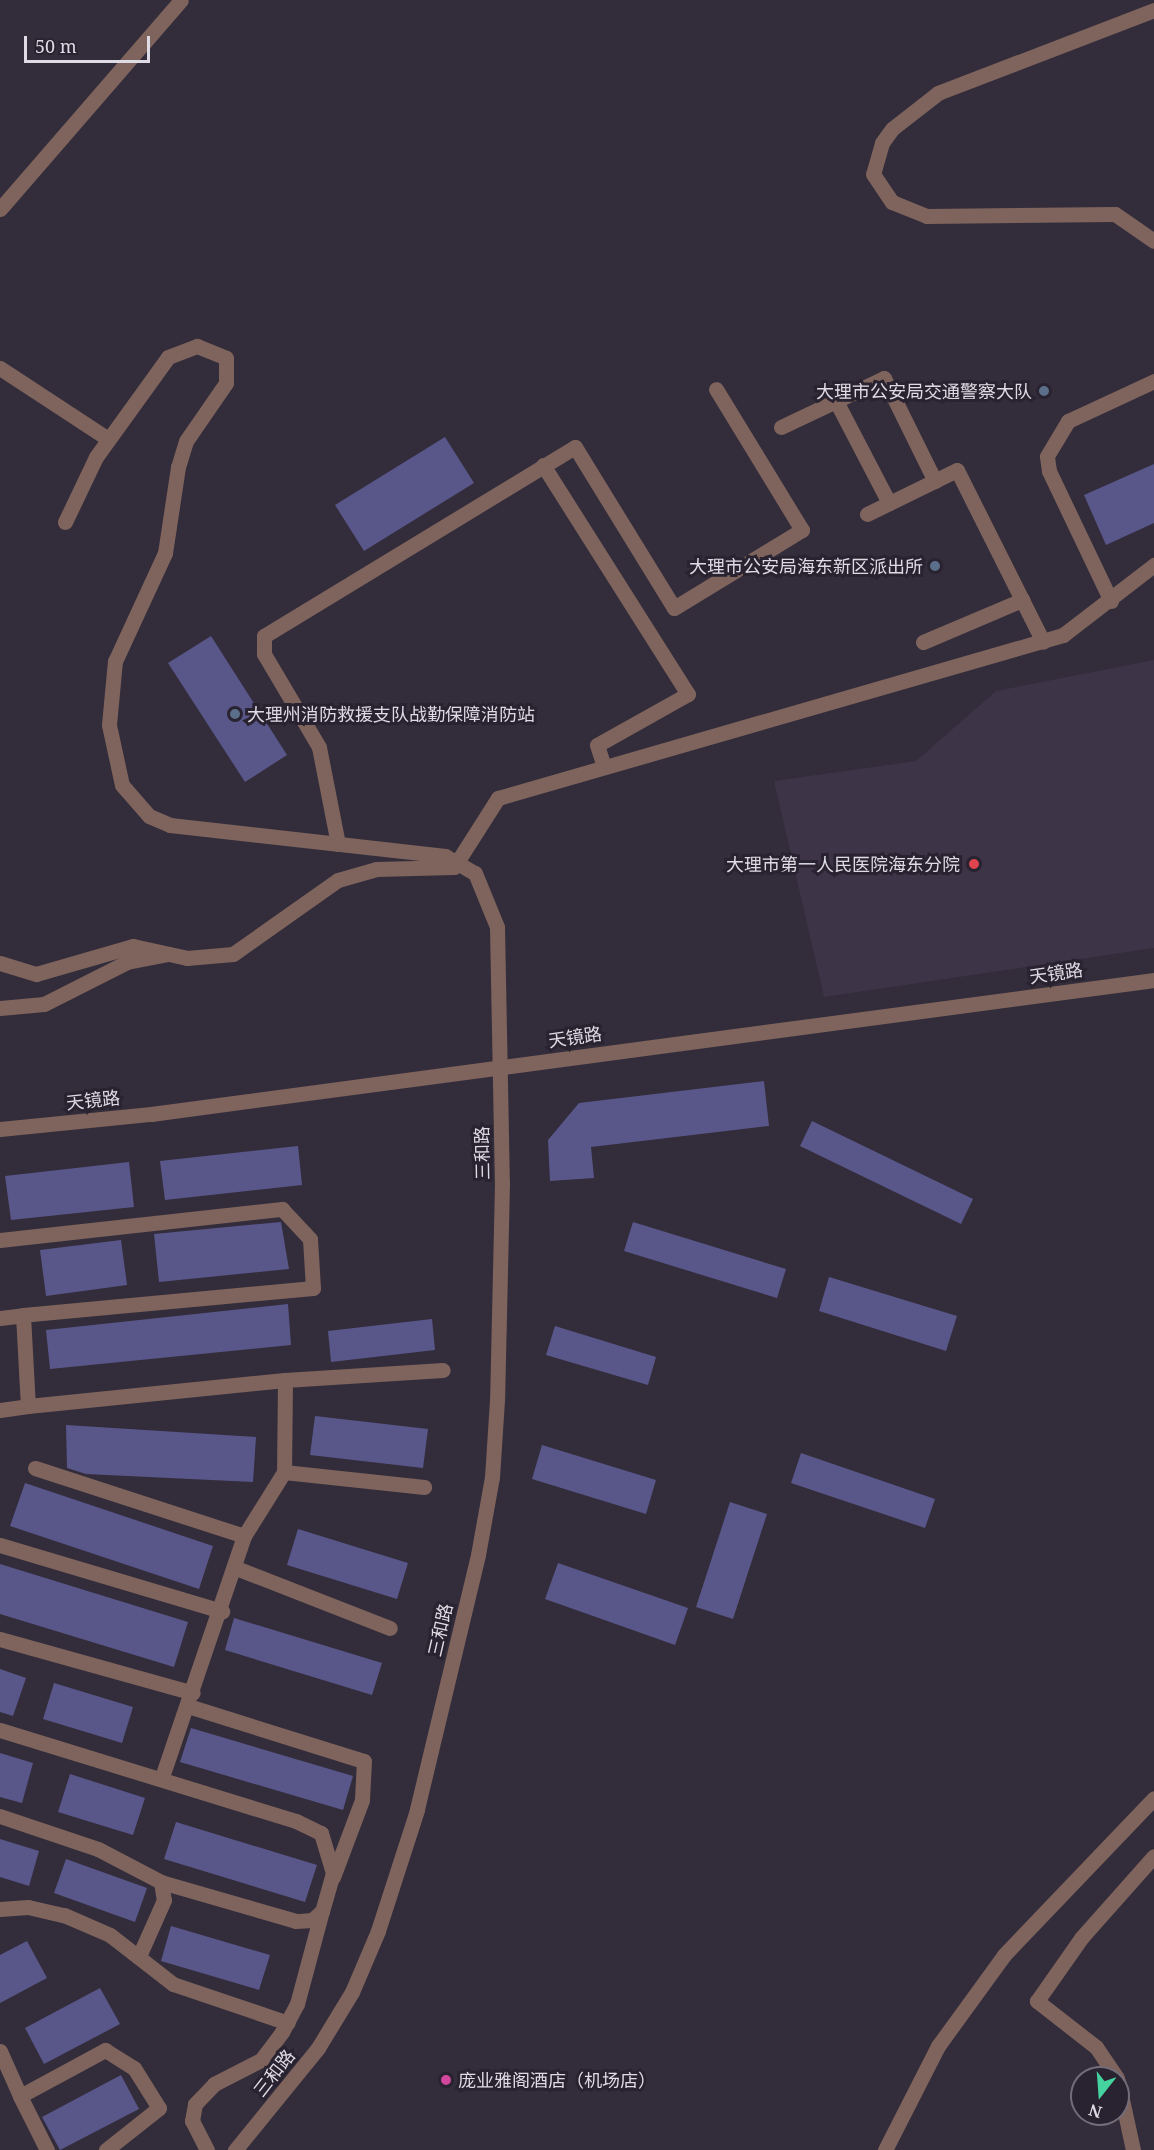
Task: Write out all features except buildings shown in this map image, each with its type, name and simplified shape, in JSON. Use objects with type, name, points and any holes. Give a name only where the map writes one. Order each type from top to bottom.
[{"type":"street","points":[[0,209],[181,0]]},
{"type":"street","points":[[1154,10],[938,93],[892,129],[882,143],[873,174],[892,202],[926,216],[1100,213],[1127,218],[1154,241]]},
{"type":"street","points":[[64,522],[108,439],[179,349],[197,346],[226,358],[225,383],[186,441],[178,467],[165,553],[115,661],[109,725],[122,785],[149,816],[170,825],[420,852],[461,863]]},
{"type":"street","points":[[0,368],[108,439]]},
{"type":"street","points":[[781,427],[884,378],[935,481]]},
{"type":"street","points":[[1111,601],[1049,471],[1047,456],[1068,421],[1154,381]]},
{"type":"street","points":[[338,844],[319,747],[264,654],[264,636],[574,447],[674,608],[802,530],[716,389]]},
{"type":"street","points":[[836,401],[889,503]]},
{"type":"street","points":[[543,465],[688,694],[597,745],[604,767]]},
{"type":"street","points":[[867,514],[957,470],[1043,642]]},
{"type":"street","points":[[461,863],[484,814],[498,798],[1043,642],[1084,624],[1154,566]]},
{"type":"street","points":[[923,642],[1022,600]]},
{"type":"street","points":[[0,963],[36,974],[112,949],[132,946],[207,959],[233,954],[300,902],[356,873],[461,863]]},
{"type":"street","name":"三和路","points":[[235,2150],[282,2098],[352,1992],[386,1911],[417,1810],[492,1476],[502,1195],[497,927],[486,890],[461,863]]},
{"type":"street","points":[[0,1008],[33,1008],[127,962],[170,954]]},
{"type":"street","name":"天镜路","points":[[0,1129],[499,1067],[1154,980]]},
{"type":"street","points":[[0,1240],[282,1209],[309,1239],[313,1288],[0,1318]]},
{"type":"street","points":[[23,1315],[28,1406]]},
{"type":"street","points":[[0,1410],[285,1380],[443,1370]]},
{"type":"street","points":[[162,1777],[222,1611],[244,1536],[284,1472],[285,1380]]},
{"type":"street","points":[[35,1468],[244,1536]]},
{"type":"street","points":[[284,1472],[424,1487]]},
{"type":"street","points":[[0,1545],[222,1611]]},
{"type":"street","points":[[236,1568],[390,1628]]},
{"type":"street","points":[[0,1640],[190,1699],[364,1761],[362,1800],[332,1880],[288,2023],[261,2060],[214,2084],[195,2104],[192,2121],[207,2150]]},
{"type":"street","points":[[0,1730],[162,1777],[321,1833],[329,1847],[332,1880]]},
{"type":"street","points":[[885,2150],[938,2046],[1004,1955],[1154,1798]]},
{"type":"street","points":[[0,1816],[98,1849],[161,1882],[296,1921],[312,1920],[322,1911]]},
{"type":"street","points":[[1108,2066],[1096,2047],[1037,2001],[1082,1937],[1154,1856]]},
{"type":"street","points":[[140,1954],[164,1900],[161,1882]]},
{"type":"street","points":[[0,1909],[28,1907],[64,1915],[140,1954],[173,1984],[288,2023]]},
{"type":"street","points":[[20,2096],[105,2050],[124,2062],[159,2108],[105,2150]]},
{"type":"street","points":[[0,2051],[47,2150]]},
{"type":"street","points":[[1128,2126],[1133,2150]]},
{"type":"shaded area","name":"大理市第一人民医院海东分院","points":[[1154,660],[1154,948],[824,997],[774,781],[916,761],[996,691]]},
{"type":"place","name":"大理市公安局交通警察大队","points":[[1044,391]]},
{"type":"place","name":"大理市公安局海东新区派出所","points":[[935,566]]},
{"type":"place","name":"大理州消防救援支队战勤保障消防站","points":[[235,714]]},
{"type":"place","name":"大理市第一人民医院海东分院","points":[[974,864]]},
{"type":"place","name":"庞业雅阁酒店（机场店）","points":[[446,2080]]}]
